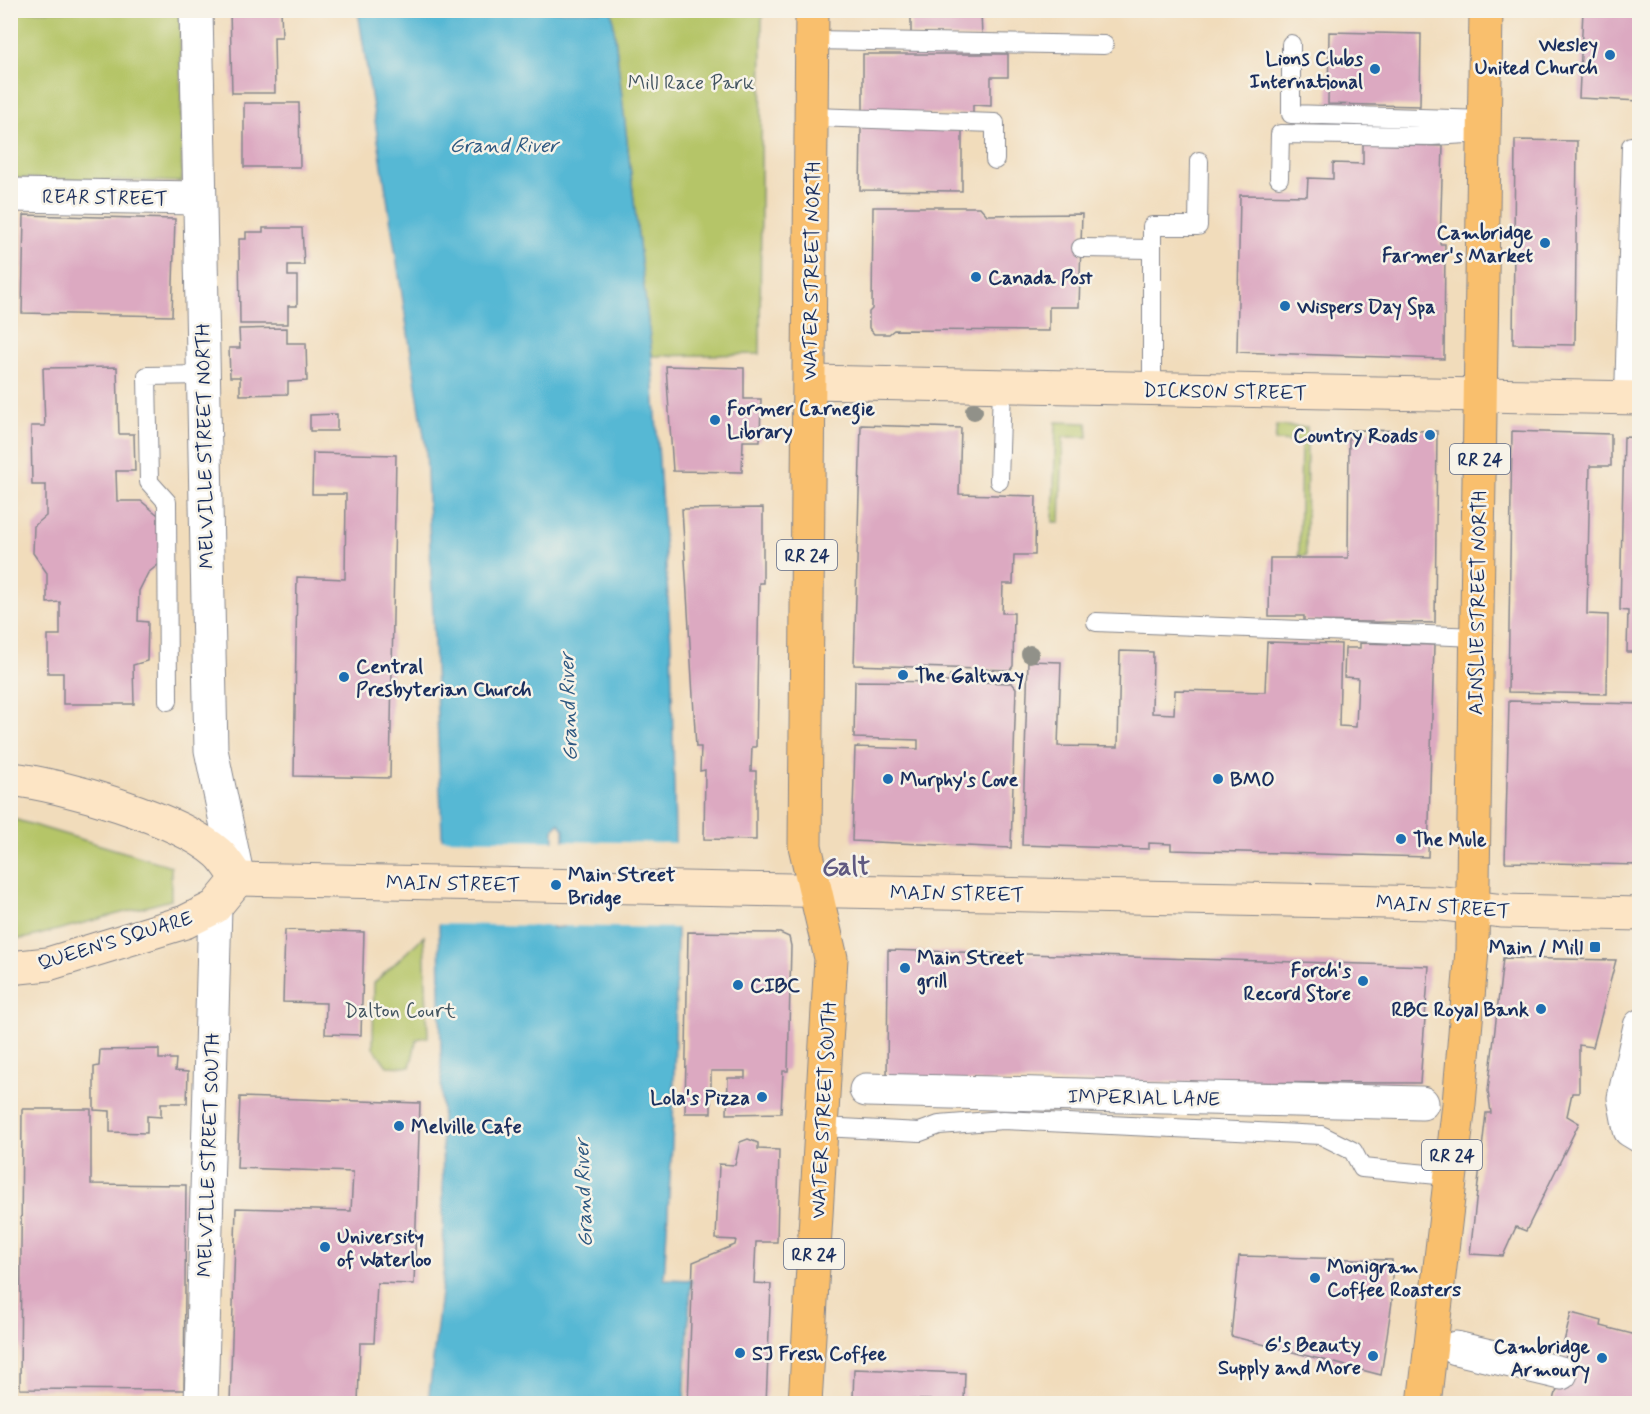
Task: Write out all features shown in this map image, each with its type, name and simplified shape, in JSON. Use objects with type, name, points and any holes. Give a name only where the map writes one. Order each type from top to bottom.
[{"type":"main road","name":"AINSLIE STREET NORTH","points":[[1472,907],[1486,10]]},
{"type":"main road","name":"WATER STREET NORTH","points":[[812,25],[805,846],[815,890]]},
{"type":"main road","name":"WATER STREET SOUTH","points":[[805,1404],[831,958],[815,890]]},
{"type":"main road","name":"RR 24","points":[[1424,1404],[1460,1092],[1472,950],[1472,907]]},
{"type":"street","name":"MELVILLE STREET NORTH","points":[[196,10],[211,750],[238,879]]},
{"type":"street","name":"REAR STREET","points":[[10,195],[199,198]]},
{"type":"street","name":"DICKSON STREET","points":[[810,382],[1632,398]]},
{"type":"street","points":[[10,779],[44,783],[162,821],[219,854],[238,879]]},
{"type":"street","name":"MAIN STREET","points":[[238,879],[1435,903],[1503,911],[1640,914]]},
{"type":"street","name":"QUEEN'S SQUARE","points":[[10,968],[48,964],[185,922],[215,907],[238,879]]},
{"type":"street","name":"MELVILLE STREET SOUTH","points":[[201,1404],[215,907]]},
{"type":"street","points":[[1635,1133],[1624,1098],[1640,1026]]},
{"type":"street","name":"IMPERIAL LANE","points":[[866,1090],[1422,1103]]},
{"type":"street","points":[[1456,1348],[1561,1373]]},
{"type":"lane","points":[[812,25],[1104,45]]},
{"type":"lane","points":[[1292,44],[1291,114],[1485,126]]},
{"type":"lane","points":[[812,117],[995,123],[995,160]]},
{"type":"lane","points":[[1279,178],[1280,134],[1432,136],[1485,126]]},
{"type":"lane","points":[[1631,146],[1632,398]]},
{"type":"lane","points":[[1152,390],[1152,226],[1198,226],[1198,161]]},
{"type":"lane","points":[[1081,248],[1152,249]]},
{"type":"lane","points":[[168,701],[167,502],[149,482],[147,376],[202,375]]},
{"type":"lane","points":[[999,481],[1002,387]]},
{"type":"lane","points":[[1096,622],[1477,637]]},
{"type":"lane","points":[[822,1127],[920,1132],[939,1125],[1003,1120],[1321,1135],[1353,1151],[1362,1168],[1449,1176]]},
{"type":"green space","points":[[11,11],[180,11],[182,182],[11,178]]},
{"type":"green space","name":"Mill Race Park","points":[[612,11],[762,11],[760,354],[652,356]]},
{"type":"green space","points":[[1056,422],[1087,423],[1088,437],[1063,437],[1060,522],[1053,522]]},
{"type":"green space","points":[[1277,426],[1307,427],[1306,556],[1299,556],[1301,442],[1275,441]]},
{"type":"green space","points":[[10,818],[171,866],[171,900],[27,938],[11,940]]},
{"type":"green space","name":"Dalton Court","points":[[424,936],[428,1037],[417,1039],[410,1067],[387,1066],[373,1047],[374,983]]},
{"type":"water","name":"Grand River","points":[[358,11],[612,11],[652,356],[671,642],[677,938],[673,1126],[664,1279],[691,1280],[684,1403],[428,1403],[444,1267],[439,920],[442,835],[426,449]],"holes":[[[559,823],[564,829],[563,927],[552,928],[554,828]]]},
{"type":"pier","name":"Main Street Bridge","points":[[439,839],[556,841],[555,925],[560,925],[561,841],[679,843],[680,928],[436,924]]},
{"type":"building","points":[[230,10],[281,10],[282,37],[274,37],[275,93],[232,93]]},
{"type":"building","points":[[911,10],[981,10],[982,38],[911,34]]},
{"type":"building","name":"Wesley United Church","points":[[1583,10],[1640,12],[1640,101],[1579,98]]},
{"type":"building","name":"Lions Clubs International","points":[[1329,32],[1421,34],[1420,106],[1328,104]]},
{"type":"building","points":[[863,54],[1008,54],[1008,77],[991,77],[991,106],[973,105],[973,114],[863,113]]},
{"type":"building","points":[[244,103],[299,103],[300,167],[244,167]]},
{"type":"building","points":[[861,127],[962,131],[962,191],[860,190]]},
{"type":"building","name":"Cambridge Farmer's Market","points":[[1515,140],[1577,141],[1575,345],[1513,344]]},
{"type":"building","points":[[1363,144],[1443,146],[1440,244],[1445,244],[1444,359],[1237,352],[1240,195],[1307,196],[1308,178],[1333,179],[1333,163],[1363,164]]},
{"type":"building","name":"Canada Post","points":[[873,207],[980,207],[987,215],[1082,214],[1079,307],[1049,307],[1049,331],[894,330],[889,334],[874,334],[869,328],[869,312],[872,309]]},
{"type":"building","points":[[24,215],[175,219],[172,316],[22,313]]},
{"type":"building","points":[[263,228],[302,228],[304,265],[288,265],[288,276],[297,276],[297,306],[288,306],[288,324],[240,324],[239,239],[246,239],[246,232],[263,232]]},
{"type":"building","points":[[287,328],[287,343],[306,343],[307,381],[288,382],[288,394],[240,395],[240,377],[230,377],[229,348],[240,348],[239,329]]},
{"type":"building","name":"Former Carnegie Library","points":[[666,366],[744,368],[744,399],[761,399],[760,441],[743,441],[742,472],[673,471]]},
{"type":"building","points":[[117,367],[119,434],[134,434],[135,471],[116,471],[117,501],[141,501],[163,519],[164,560],[148,573],[139,591],[138,621],[148,622],[147,661],[133,665],[134,704],[63,704],[63,673],[48,673],[48,635],[60,635],[60,602],[47,603],[47,573],[33,553],[34,526],[46,516],[46,485],[32,485],[31,426],[45,426],[43,368]]},
{"type":"building","points":[[337,414],[337,431],[310,431],[310,415]]},
{"type":"building","points":[[861,425],[961,428],[959,494],[1036,496],[1035,555],[1014,555],[1013,584],[1003,584],[1002,613],[1014,613],[1013,666],[1010,670],[854,665]]},
{"type":"building","points":[[1349,430],[1437,431],[1435,623],[1304,621],[1304,616],[1269,616],[1270,558],[1348,558]]},
{"type":"building","points":[[1512,431],[1611,434],[1611,466],[1590,466],[1587,614],[1608,615],[1607,694],[1508,692]]},
{"type":"building","points":[[1624,437],[1640,438],[1640,652],[1627,652],[1628,611],[1620,610]]},
{"type":"building","name":"Central Presbyterian Church","points":[[313,453],[396,455],[390,778],[294,776],[297,577],[345,579],[346,494],[312,494]]},
{"type":"building","points":[[763,508],[763,583],[759,583],[756,747],[752,747],[751,771],[756,771],[756,840],[704,839],[705,770],[700,771],[701,747],[696,747],[682,509]]},
{"type":"building","points":[[1267,642],[1341,644],[1339,726],[1356,727],[1358,678],[1344,677],[1345,648],[1360,648],[1360,643],[1434,645],[1428,857],[1171,850],[1171,844],[1149,843],[1149,849],[1022,845],[1028,661],[1061,662],[1058,746],[1118,747],[1120,651],[1153,652],[1152,713],[1174,714],[1175,690],[1265,692]]},
{"type":"building","points":[[950,675],[980,675],[979,682],[1012,683],[1016,688],[1011,848],[852,841],[855,747],[918,749],[918,740],[854,738],[855,681],[950,682]]},
{"type":"building","points":[[1509,701],[1640,704],[1640,865],[1505,862]]},
{"type":"building","points":[[285,930],[364,932],[361,1035],[325,1034],[326,1003],[283,1002]]},
{"type":"building","name":"CIBC","points":[[688,932],[780,933],[789,937],[791,946],[788,1071],[783,1071],[781,1113],[727,1114],[728,1078],[745,1078],[745,1071],[711,1071],[711,1113],[685,1113]]},
{"type":"building","points":[[888,950],[1429,966],[1420,1083],[887,1081]]},
{"type":"building","points":[[1503,958],[1616,960],[1593,1047],[1579,1045],[1579,1093],[1572,1093],[1567,1116],[1579,1123],[1526,1231],[1516,1227],[1503,1256],[1470,1254],[1486,1113],[1491,1113],[1488,1091]]},
{"type":"building","points":[[159,1049],[159,1059],[176,1059],[175,1071],[188,1072],[187,1103],[161,1103],[161,1117],[147,1116],[147,1133],[110,1132],[110,1111],[94,1110],[94,1067],[99,1066],[100,1050]]},
{"type":"building","name":"University of Waterloo","points":[[240,1097],[420,1103],[414,1284],[377,1283],[374,1343],[360,1343],[358,1404],[230,1404],[236,1208],[351,1211],[353,1172],[237,1168]]},
{"type":"building","points":[[22,1109],[91,1109],[91,1184],[186,1185],[184,1390],[20,1389]]},
{"type":"building","points":[[748,1139],[758,1143],[758,1149],[779,1150],[777,1242],[756,1242],[754,1283],[771,1284],[766,1404],[688,1404],[693,1262],[735,1245],[736,1240],[716,1239],[719,1164],[735,1165],[740,1142]]},
{"type":"building","points":[[1239,1256],[1392,1260],[1392,1302],[1381,1375],[1231,1336]]},
{"type":"building","name":"Cambridge Armoury","points":[[1571,1313],[1602,1321],[1601,1326],[1636,1335],[1640,1333],[1640,1404],[1553,1404],[1569,1343],[1564,1342]]},
{"type":"building","points":[[854,1369],[965,1373],[964,1401],[853,1398]]},
{"type":"place","name":"Wesley United Church","points":[[1610,55]]},
{"type":"place","name":"Lions Clubs International","points":[[1375,69]]},
{"type":"place","name":"Cambridge Farmer's Market","points":[[1545,243]]},
{"type":"place","name":"Canada Post","points":[[976,277]]},
{"type":"place","name":"Wispers Day Spa","points":[[1285,306]]},
{"type":"place","name":"Former Carnegie Library","points":[[715,420]]},
{"type":"place","name":"Country Roads","points":[[1430,435]]},
{"type":"place","name":"The Galtway","points":[[903,675]]},
{"type":"place","name":"Central Presbyterian Church","points":[[344,677]]},
{"type":"place","name":"Murphy's Cove","points":[[888,779]]},
{"type":"place","name":"BMO","points":[[1218,779]]},
{"type":"place","name":"The Mule","points":[[1401,839]]},
{"type":"place","name":"Main Street Bridge","points":[[556,885]]},
{"type":"place","name":"Main / Mill","points":[[1595,947]]},
{"type":"place","name":"Main Street grill","points":[[905,968]]},
{"type":"place","name":"Forch's Record Store","points":[[1363,981]]},
{"type":"place","name":"CIBC","points":[[738,985]]},
{"type":"place","name":"RBC Royal Bank","points":[[1541,1009]]},
{"type":"place","name":"Lola's Pizza","points":[[762,1097]]},
{"type":"place","name":"Melville Cafe","points":[[399,1126]]},
{"type":"place","name":"University of Waterloo","points":[[325,1247]]},
{"type":"place","name":"Monigram Coffee Roasters","points":[[1315,1278]]},
{"type":"place","name":"SJ Fresh Coffee","points":[[740,1353]]},
{"type":"place","name":"G's Beauty Supply and More","points":[[1373,1356]]},
{"type":"place","name":"Cambridge Armoury","points":[[1602,1358]]},
{"type":"district","name":"Galt","points":[[846,866]]}]
